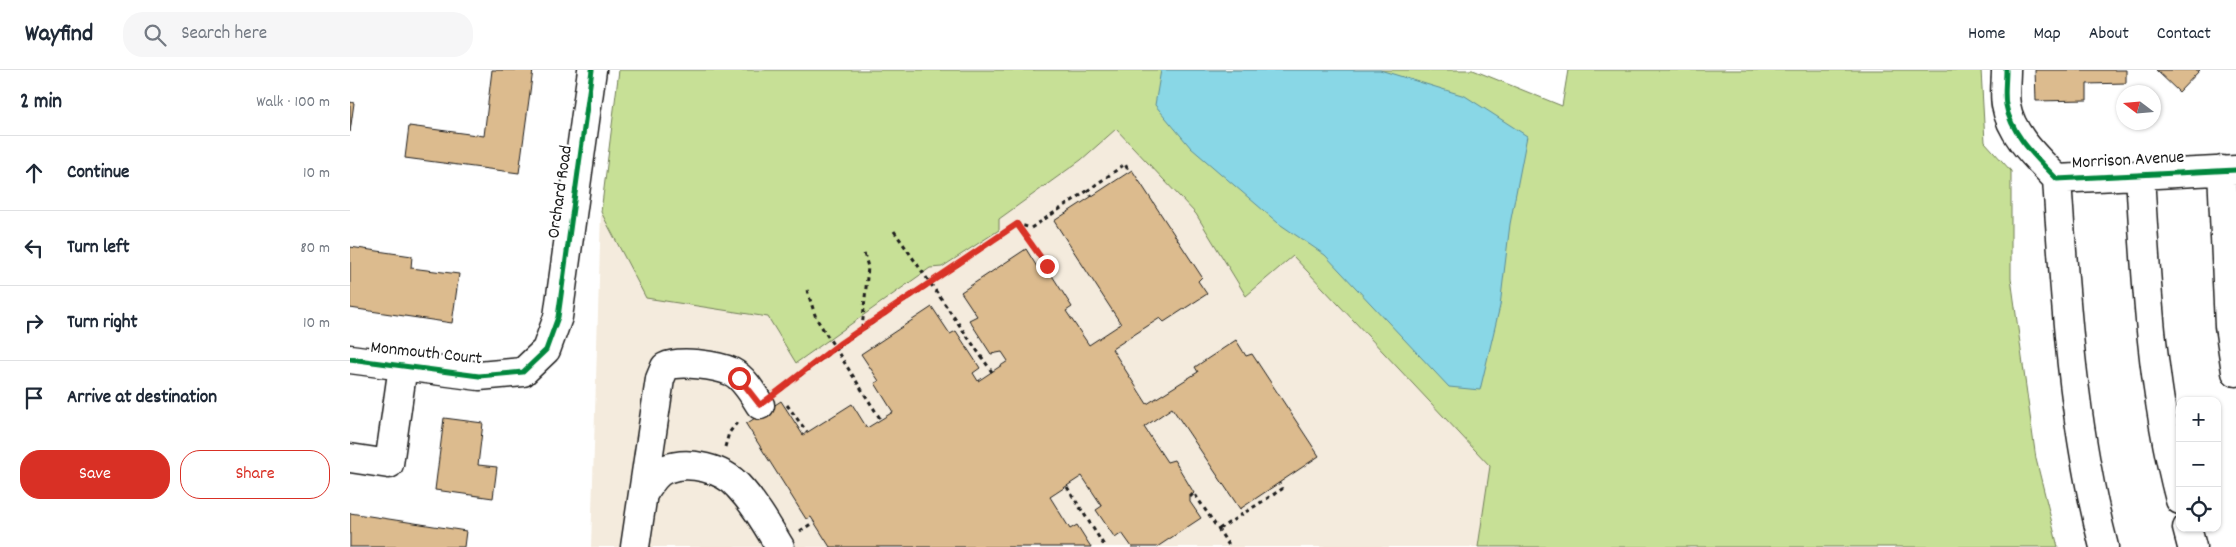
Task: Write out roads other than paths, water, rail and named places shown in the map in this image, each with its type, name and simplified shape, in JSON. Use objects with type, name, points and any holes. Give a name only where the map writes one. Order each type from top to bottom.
[{"type":"street","name":"Orchard Road","points":[[558,317],[592,70]]},
{"type":"street","name":"Morrison Avenue","points":[[2006,70],[2006,105],[2012,122],[2030,151],[2057,178],[2229,170]]},
{"type":"street","points":[[2229,170],[2229,326],[2236,372]]},
{"type":"street","points":[[2140,174],[2144,245],[2159,400],[2177,487]]},
{"type":"street","points":[[2057,178],[2065,303],[2077,407],[2094,510],[2104,547]]},
{"type":"street","name":"Monmouth Court","points":[[350,359],[479,376],[523,372],[546,350],[558,317]]},
{"type":"street","points":[[635,547],[660,379],[665,366],[671,364],[691,364],[732,372],[745,384],[760,405]]},
{"type":"street","points":[[350,458],[388,464],[403,366]]},
{"type":"street","points":[[643,494],[654,478],[666,469],[693,466],[716,472],[738,485],[780,547]]},
{"type":"water","points":[[1161,70],[1380,70],[1465,96],[1527,136],[1510,224],[1500,306],[1480,390],[1449,387],[1325,255],[1278,223],[1191,148],[1155,105]]}]
